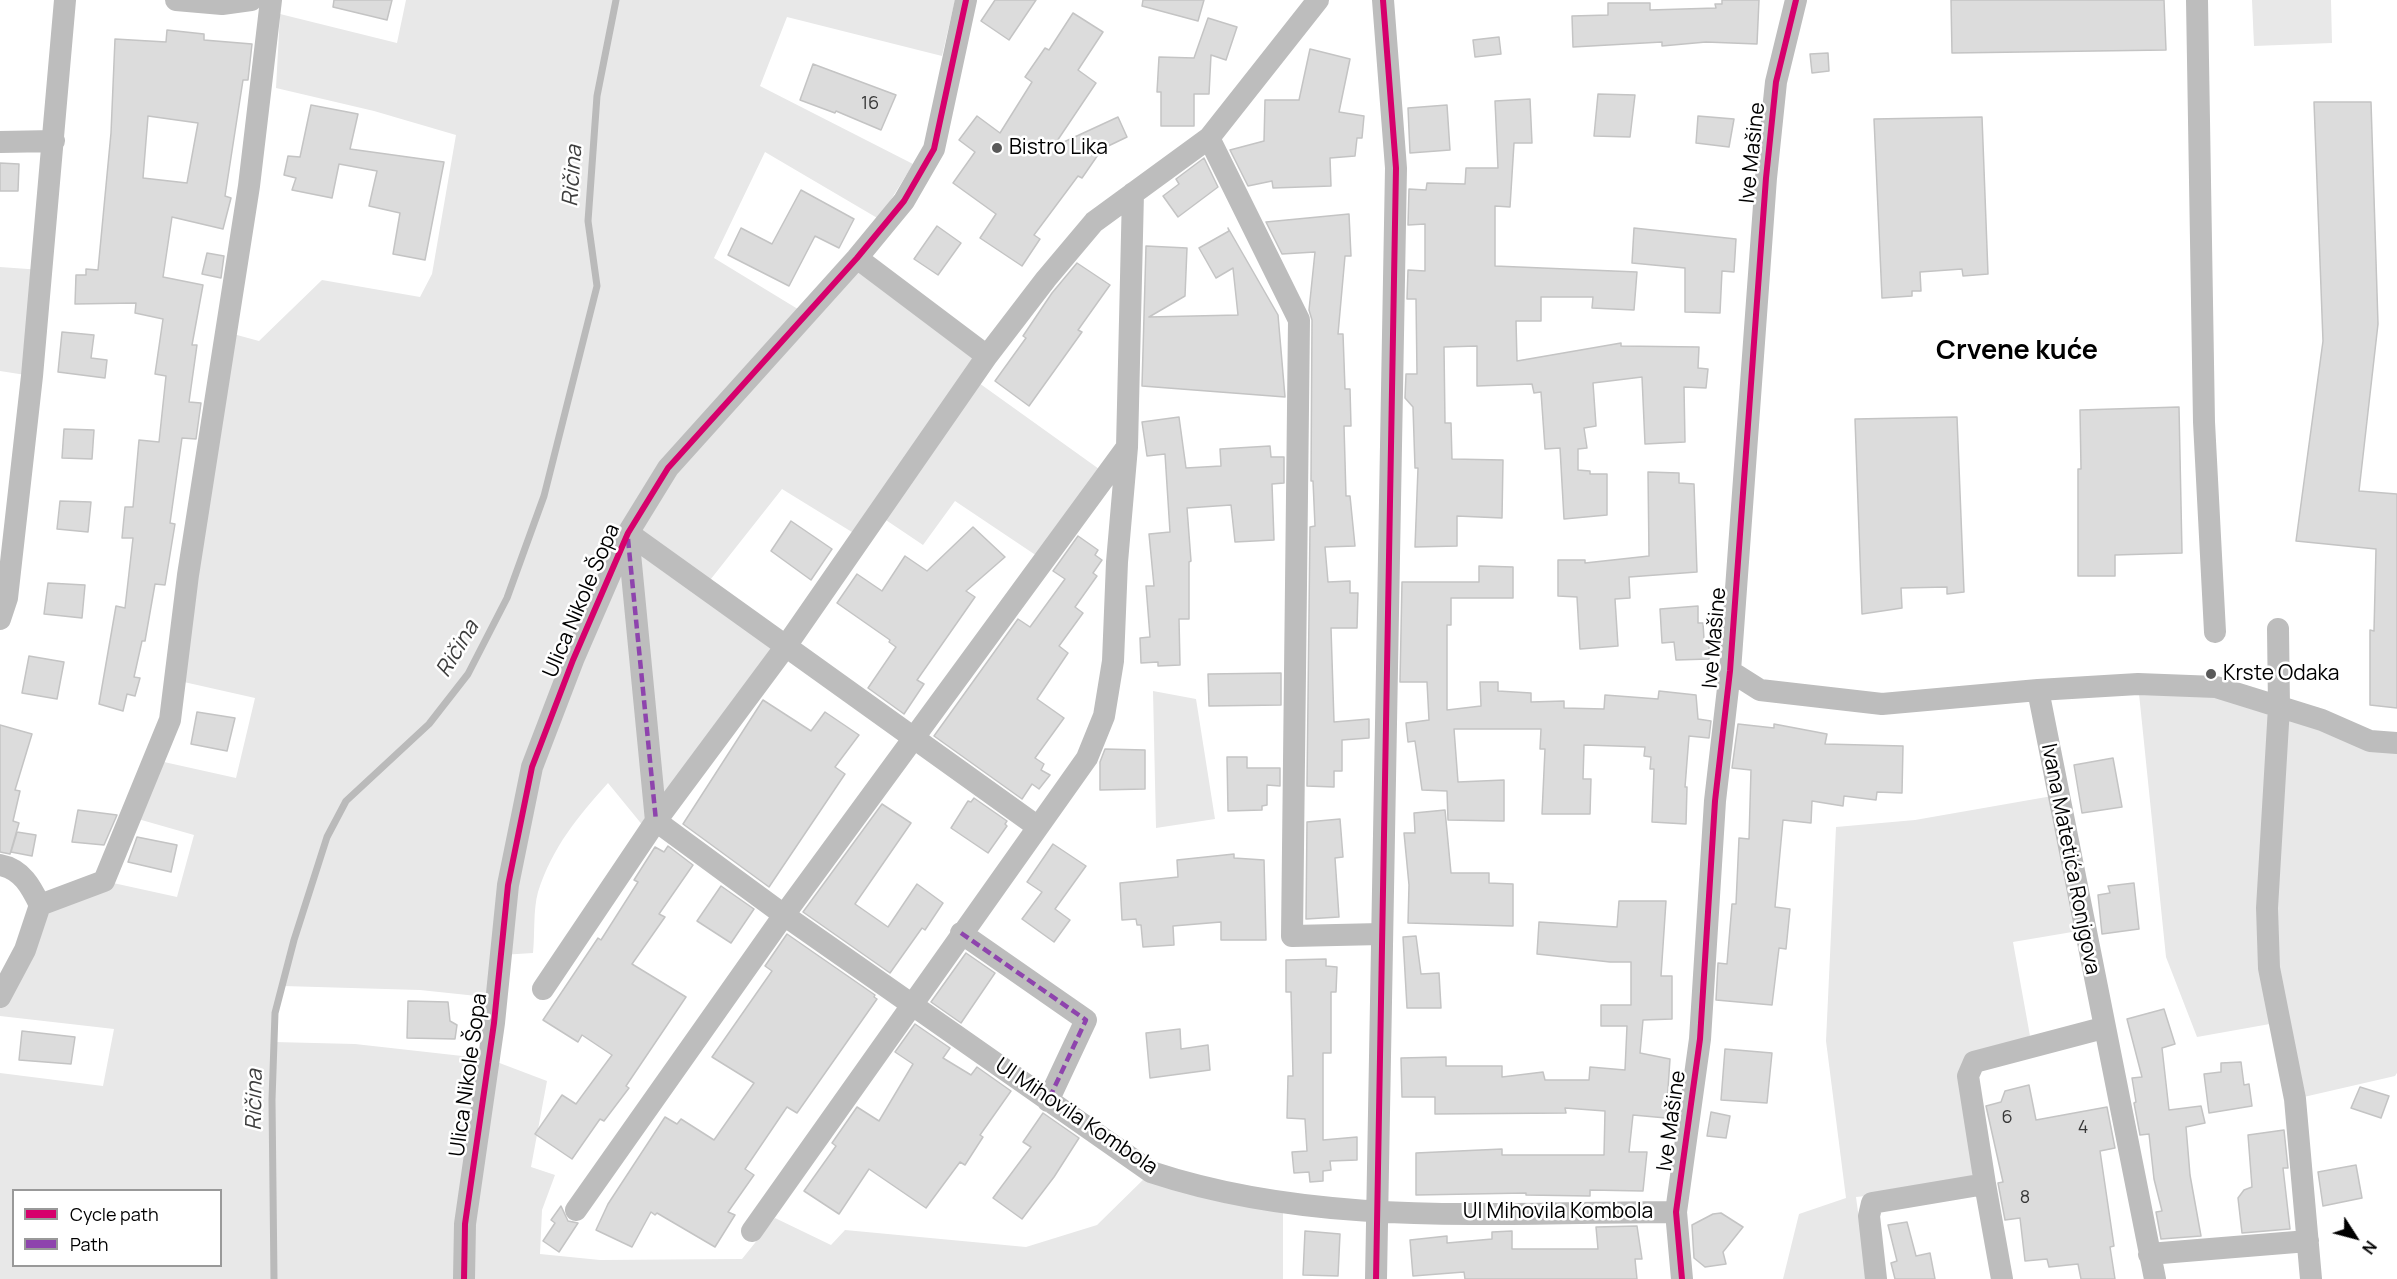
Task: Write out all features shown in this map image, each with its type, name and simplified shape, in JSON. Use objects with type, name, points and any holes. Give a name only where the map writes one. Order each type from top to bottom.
[{"type":"street","points":[[0,619],[7,598],[9,498],[54,141],[65,0]]},
{"type":"street","points":[[176,0],[222,4],[251,0]]},
{"type":"street","points":[[40,905],[104,881],[170,720],[188,575],[249,186],[271,0]]},
{"type":"street","name":"Ulica Nikole Šopa","points":[[464,1279],[465,1224],[494,1023],[508,885],[532,768],[573,660],[623,543],[668,468],[904,201],[934,149],[966,0]]},
{"type":"street","points":[[543,989],[656,822],[786,646],[987,356],[1094,222],[1209,138],[1318,0]]},
{"type":"street","points":[[1376,1279],[1396,168],[1383,0]]},
{"type":"street","name":"Ive Mašine","points":[[1682,1279],[1676,1212],[1700,1039],[1715,801],[1730,671],[1766,178],[1776,82],[1796,0]]},
{"type":"street","points":[[2197,0],[2204,422],[2215,632]]},
{"type":"street","points":[[1209,138],[1299,320],[1292,936],[1381,934]]},
{"type":"street","points":[[0,142],[54,141]]},
{"type":"street","points":[[752,1231],[911,1003],[1088,758],[1104,716],[1113,661],[1117,562],[1127,447],[1133,193]]},
{"type":"street","points":[[856,258],[987,356]]},
{"type":"street","points":[[576,1210],[784,915],[1127,447]]},
{"type":"street","points":[[623,543],[786,646],[1038,827]]},
{"type":"street","points":[[623,543],[656,822]]},
{"type":"street","points":[[2278,629],[2279,707],[2267,908],[2269,968],[2295,1099],[2311,1279]]},
{"type":"street","points":[[1730,671],[1760,690],[1882,704],[2038,690],[2138,684],[2216,687],[2322,720],[2370,741],[2397,743]]},
{"type":"street","name":"Ivana Matetića Ronjgova","points":[[2038,690],[2103,1028],[2155,1279]]},
{"type":"street","name":"Ul Mihovila Kombola","points":[[656,822],[784,915],[1151,1172],[1198,1187],[1283,1203],[1378,1213],[1676,1212]]},
{"type":"street","points":[[0,865],[10,867],[29,883],[40,905],[26,950],[0,997]]},
{"type":"street","points":[[961,933],[1086,1020],[1048,1101]]},
{"type":"street","points":[[2002,1279],[1968,1076],[1974,1062],[2103,1028]]},
{"type":"street","points":[[1876,1279],[1869,1216],[1872,1203],[1985,1184]]},
{"type":"street","points":[[2149,1254],[2308,1241]]},
{"type":"shaded area","points":[[406,0],[955,0],[942,56],[787,17],[760,86],[913,164],[879,219],[765,152],[714,258],[806,314],[857,258],[987,356],[972,378],[1106,474],[1043,560],[955,501],[923,545],[877,514],[860,537],[782,489],[703,589],[786,646],[644,827],[608,783],[586,808],[567,833],[551,860],[538,892],[533,953],[501,955],[496,998],[420,990],[283,986],[275,1013],[274,1042],[355,1044],[489,1059],[547,1081],[531,1167],[555,1175],[542,1210],[540,1254],[600,1260],[742,1259],[775,1218],[831,1245],[845,1230],[1026,1247],[1097,1225],[1151,1172],[1283,1203],[1283,1279],[0,1279],[0,1073],[103,1086],[114,1029],[0,1016],[0,997],[40,905],[104,881],[177,897],[194,835],[131,817],[155,760],[236,778],[255,698],[175,680],[226,332],[259,341],[322,280],[420,297],[432,274],[456,135],[374,111],[276,88],[280,14],[397,43]]},
{"type":"shaded area","points":[[2252,0],[2331,0],[2332,43],[2254,46]]},
{"type":"shaded area","points":[[0,267],[42,270],[32,376],[0,371]]},
{"type":"shaded area","points":[[2138,684],[2216,687],[2397,743],[2397,1073],[2395,1076],[2295,1099],[2281,1022],[2197,1037],[2166,957]]},
{"type":"shaded area","points":[[1153,691],[1196,699],[1215,819],[1156,828]]},
{"type":"shaded area","points":[[2058,795],[2084,930],[2013,942],[2030,1036],[1974,1062],[1985,1184],[1856,1197],[1867,1279],[1783,1279],[1799,1214],[1846,1198],[1826,1041],[1836,827],[1915,820]]},
{"type":"building","points":[[334,0],[392,0],[387,20],[333,7]]},
{"type":"building","points":[[995,0],[1036,0],[1009,40],[981,21]]},
{"type":"building","points":[[1143,0],[1204,0],[1198,21],[1142,6]]},
{"type":"building","points":[[1722,0],[1759,0],[1757,44],[1706,42],[1662,46],[1662,42],[1573,47],[1572,16],[1608,15],[1608,3],[1650,3],[1650,10],[1716,8],[1715,4],[1722,4]]},
{"type":"building","points":[[1951,0],[2164,0],[2166,50],[1952,53]]},
{"type":"building","points":[[1073,13],[1103,32],[1078,70],[1096,83],[1053,147],[1118,117],[1127,137],[1102,149],[1082,178],[1078,176],[1034,235],[1040,239],[1022,266],[980,238],[996,214],[953,183],[975,152],[959,140],[977,116],[1000,133],[1032,82],[1025,77],[1045,48],[1049,50]]},
{"type":"building","points":[[1208,18],[1237,27],[1226,60],[1211,55],[1209,94],[1194,94],[1194,126],[1161,126],[1161,92],[1157,92],[1159,57],[1194,58]]},
{"type":"building","points":[[167,30],[204,34],[204,40],[252,44],[248,80],[243,80],[225,196],[231,198],[223,229],[172,217],[163,277],[203,285],[192,345],[197,345],[189,402],[201,403],[196,439],[182,438],[170,523],[175,524],[165,585],[155,584],[145,641],[142,641],[134,677],[140,678],[135,696],[127,694],[123,711],[99,704],[116,606],[125,608],[133,538],[122,538],[125,507],[133,507],[139,440],[159,442],[166,376],[155,374],[163,319],[135,313],[136,303],[75,304],[76,275],[86,275],[86,269],[98,270],[111,133],[115,39],[166,42]],"holes":[[[148,116],[198,123],[187,183],[143,178]]]},
{"type":"building","points":[[1499,37],[1501,54],[1475,57],[1473,40]]},
{"type":"building","points":[[1310,49],[1350,59],[1339,112],[1364,116],[1362,138],[1357,138],[1355,156],[1330,158],[1331,186],[1273,188],[1272,181],[1248,186],[1230,150],[1264,141],[1265,100],[1299,100]]},
{"type":"building","points":[[1828,53],[1829,71],[1812,73],[1810,54]]},
{"type":"building","points":[[813,64],[896,95],[881,130],[836,111],[835,113],[800,100]]},
{"type":"building","points":[[1598,94],[1635,95],[1630,137],[1594,136]]},
{"type":"building","points":[[1530,99],[1532,143],[1514,143],[1510,207],[1495,206],[1495,266],[1637,272],[1634,310],[1592,308],[1593,297],[1541,297],[1541,321],[1516,321],[1517,361],[1621,343],[1621,346],[1699,347],[1698,368],[1708,369],[1706,388],[1684,387],[1685,442],[1645,444],[1642,377],[1593,383],[1596,426],[1584,428],[1587,448],[1578,449],[1578,470],[1590,471],[1590,474],[1607,474],[1607,515],[1564,519],[1560,448],[1545,449],[1541,392],[1534,393],[1532,384],[1477,386],[1477,346],[1444,347],[1445,423],[1451,423],[1452,459],[1503,460],[1502,518],[1457,516],[1457,546],[1415,547],[1418,468],[1415,468],[1413,407],[1405,398],[1406,374],[1417,374],[1416,299],[1407,299],[1408,270],[1425,271],[1425,224],[1408,225],[1409,189],[1426,190],[1427,183],[1465,184],[1466,168],[1498,168],[1495,101]]},
{"type":"building","points":[[2314,102],[2371,102],[2378,324],[2359,491],[2397,494],[2397,708],[2370,705],[2370,630],[2374,631],[2376,549],[2296,541],[2323,341]]},
{"type":"building","points":[[311,105],[358,114],[350,149],[444,162],[425,260],[393,254],[400,213],[369,206],[377,171],[339,164],[332,198],[292,190],[296,178],[284,175],[288,156],[300,157]]},
{"type":"building","points":[[1447,105],[1450,150],[1410,153],[1408,108]]},
{"type":"building","points":[[1698,116],[1734,119],[1729,147],[1696,143]]},
{"type":"building","points":[[1982,117],[1988,274],[1963,276],[1962,269],[1920,272],[1921,291],[1912,291],[1912,296],[1882,298],[1874,119]]},
{"type":"building","points":[[1204,158],[1218,187],[1178,217],[1163,196],[1179,184],[1176,179]]},
{"type":"building","points":[[0,163],[19,164],[18,191],[0,191]]},
{"type":"building","points":[[801,190],[854,219],[839,248],[815,236],[789,286],[728,255],[741,228],[772,244]]},
{"type":"building","points":[[1349,214],[1351,256],[1345,256],[1338,334],[1343,334],[1345,389],[1350,389],[1351,426],[1344,426],[1346,496],[1350,496],[1355,546],[1325,547],[1328,582],[1350,581],[1350,593],[1358,593],[1357,628],[1331,628],[1334,722],[1369,719],[1369,738],[1342,740],[1342,771],[1334,771],[1334,787],[1307,786],[1310,527],[1315,526],[1313,481],[1311,481],[1312,320],[1309,310],[1315,252],[1282,254],[1266,222]]},
{"type":"building","points":[[937,226],[961,243],[938,275],[914,259]]},
{"type":"building","points":[[1228,228],[1278,315],[1285,397],[1142,386],[1146,246],[1187,248],[1185,296],[1149,317],[1238,315],[1233,268],[1216,278],[1199,248],[1229,231]]},
{"type":"building","points":[[1634,228],[1736,239],[1734,272],[1722,271],[1720,313],[1685,312],[1685,268],[1632,263]]},
{"type":"building","points":[[207,253],[224,256],[221,278],[202,274]]},
{"type":"building","points":[[1077,263],[1110,285],[1078,330],[1082,332],[1029,406],[995,381],[1026,338],[1023,336],[1052,293]]},
{"type":"building","points":[[62,332],[94,335],[91,358],[107,360],[105,378],[58,372]]},
{"type":"building","points":[[2179,407],[2182,553],[2115,555],[2115,576],[2078,576],[2080,410]]},
{"type":"building","points":[[1179,417],[1186,468],[1221,466],[1220,449],[1270,446],[1271,457],[1284,457],[1284,483],[1272,484],[1274,540],[1235,542],[1231,505],[1187,508],[1191,561],[1189,562],[1189,619],[1179,619],[1180,665],[1158,666],[1158,662],[1141,663],[1140,638],[1150,637],[1146,586],[1154,586],[1149,534],[1170,532],[1165,454],[1147,456],[1142,422]]},
{"type":"building","points":[[1957,417],[1964,592],[1947,594],[1947,587],[1901,588],[1902,608],[1862,614],[1855,419]]},
{"type":"building","points":[[64,429],[94,430],[92,459],[62,458]]},
{"type":"building","points":[[1648,472],[1679,473],[1679,483],[1694,484],[1697,572],[1629,577],[1630,598],[1615,599],[1618,646],[1580,649],[1577,597],[1558,596],[1558,560],[1585,560],[1585,563],[1649,556]]},
{"type":"building","points":[[60,501],[91,502],[88,532],[57,529]]},
{"type":"building","points":[[791,521],[832,549],[811,580],[771,551]]},
{"type":"building","points":[[973,527],[1005,557],[966,591],[975,597],[917,680],[924,684],[904,714],[868,688],[896,647],[889,642],[890,640],[837,603],[857,574],[882,591],[905,556],[927,571]]},
{"type":"building","points":[[1078,536],[1098,550],[1095,555],[1102,560],[1093,573],[1097,576],[1075,607],[1083,613],[1059,646],[1068,653],[1037,699],[1064,718],[1035,758],[1044,764],[1041,770],[1050,775],[1039,789],[1032,784],[1022,799],[934,736],[1018,619],[1030,627],[1065,579],[1053,571]]},
{"type":"building","points":[[1479,566],[1513,567],[1513,598],[1451,598],[1451,625],[1447,625],[1447,710],[1481,706],[1480,682],[1498,682],[1498,691],[1531,693],[1531,702],[1564,701],[1564,708],[1604,709],[1605,695],[1658,699],[1659,691],[1696,695],[1698,719],[1711,721],[1709,738],[1689,736],[1685,787],[1687,787],[1686,824],[1652,822],[1654,769],[1650,769],[1651,757],[1644,756],[1645,747],[1584,745],[1583,779],[1591,779],[1590,814],[1542,814],[1545,749],[1540,749],[1541,729],[1454,729],[1458,782],[1504,780],[1504,821],[1448,820],[1447,791],[1422,790],[1415,741],[1408,742],[1406,723],[1429,720],[1427,682],[1400,682],[1402,582],[1479,582]]},
{"type":"building","points":[[48,583],[85,585],[82,618],[44,614]]},
{"type":"building","points":[[1698,606],[1698,623],[1703,623],[1704,639],[1709,639],[1709,659],[1676,660],[1674,642],[1662,643],[1660,609]]},
{"type":"building","points":[[29,656],[64,662],[57,699],[22,693]]},
{"type":"building","points":[[1281,673],[1281,705],[1209,706],[1208,674]]},
{"type":"building","points":[[763,700],[811,731],[825,712],[859,735],[835,767],[845,774],[769,887],[683,824]]},
{"type":"building","points":[[197,712],[235,718],[227,751],[191,744]]},
{"type":"building","points":[[1738,724],[1774,728],[1774,724],[1827,734],[1825,744],[1903,746],[1902,793],[1877,792],[1876,800],[1844,796],[1843,806],[1812,801],[1811,823],[1783,820],[1775,907],[1790,909],[1786,949],[1779,948],[1772,1005],[1716,1000],[1718,963],[1727,964],[1732,904],[1736,904],[1739,838],[1749,839],[1751,770],[1732,768]]},
{"type":"building","points":[[0,725],[32,734],[15,790],[20,791],[13,821],[19,823],[10,854],[0,852]]},
{"type":"building","points":[[1105,749],[1145,750],[1145,789],[1100,790],[1100,762]]},
{"type":"building","points":[[1227,757],[1247,757],[1247,768],[1280,768],[1280,786],[1267,785],[1267,805],[1262,806],[1262,810],[1228,811]]},
{"type":"building","points":[[2113,758],[2122,807],[2082,813],[2074,765]]},
{"type":"building","points":[[974,798],[1007,821],[1005,824],[1007,826],[988,853],[951,828],[968,801],[971,802]]},
{"type":"building","points":[[882,804],[911,823],[855,904],[888,927],[917,884],[943,903],[925,930],[922,928],[890,973],[803,912]]},
{"type":"building","points":[[78,810],[117,815],[104,845],[72,842]]},
{"type":"building","points":[[1445,810],[1451,873],[1489,873],[1489,883],[1513,884],[1513,926],[1408,923],[1409,885],[1404,833],[1415,833],[1414,813]]},
{"type":"building","points":[[1340,819],[1343,857],[1335,858],[1339,917],[1306,919],[1307,822]]},
{"type":"building","points":[[17,832],[36,835],[32,856],[11,852]]},
{"type":"building","points":[[137,837],[177,845],[171,872],[128,862]]},
{"type":"building","points":[[1053,844],[1086,866],[1055,909],[1070,920],[1054,942],[1022,919],[1042,892],[1027,882]]},
{"type":"building","points":[[668,846],[693,865],[659,914],[665,917],[632,964],[686,997],[626,1086],[629,1088],[604,1121],[600,1119],[572,1159],[535,1134],[562,1095],[576,1104],[612,1055],[582,1035],[578,1042],[543,1020],[598,938],[601,940],[638,882],[634,880],[655,847],[664,852]]},
{"type":"building","points":[[1234,854],[1234,858],[1264,860],[1266,940],[1221,940],[1221,922],[1173,926],[1174,945],[1143,947],[1141,925],[1137,925],[1136,919],[1122,920],[1120,883],[1178,877],[1177,860]]},
{"type":"building","points":[[2134,883],[2139,929],[2102,934],[2098,895],[2110,893],[2108,886]]},
{"type":"building","points":[[721,886],[754,909],[731,943],[697,921]]},
{"type":"building","points":[[1619,901],[1666,901],[1661,976],[1672,976],[1672,1019],[1643,1020],[1640,1053],[1670,1059],[1666,1118],[1633,1115],[1629,1152],[1647,1152],[1643,1191],[1590,1190],[1590,1196],[1526,1195],[1526,1193],[1416,1195],[1416,1153],[1502,1149],[1502,1155],[1604,1155],[1605,1111],[1565,1108],[1566,1113],[1435,1114],[1435,1097],[1402,1097],[1401,1058],[1446,1057],[1446,1066],[1502,1066],[1502,1077],[1543,1072],[1545,1080],[1589,1080],[1590,1067],[1625,1070],[1627,1026],[1601,1026],[1601,1005],[1631,1005],[1631,962],[1537,954],[1539,922],[1617,927]]},
{"type":"building","points":[[787,934],[875,995],[877,999],[797,1113],[787,1107],[745,1169],[754,1175],[728,1212],[735,1215],[715,1247],[657,1213],[655,1215],[651,1212],[632,1247],[596,1230],[608,1204],[665,1117],[677,1124],[681,1119],[714,1140],[754,1083],[712,1057],[772,971],[765,966]]},
{"type":"building","points":[[1416,936],[1421,974],[1439,973],[1441,1008],[1407,1008],[1403,937]]},
{"type":"building","points":[[966,953],[995,973],[961,1023],[931,1002]]},
{"type":"building","points":[[1326,959],[1326,966],[1337,967],[1336,992],[1331,992],[1331,1053],[1323,1053],[1323,1140],[1357,1137],[1357,1160],[1330,1161],[1331,1170],[1323,1171],[1323,1181],[1310,1182],[1309,1172],[1294,1173],[1292,1152],[1307,1151],[1305,1119],[1287,1118],[1288,1076],[1293,1076],[1291,992],[1286,992],[1286,960]]},
{"type":"building","points":[[408,1001],[448,1002],[450,1021],[457,1025],[455,1039],[407,1038]]},
{"type":"building","points":[[2164,1009],[2175,1044],[2162,1048],[2169,1110],[2201,1106],[2205,1123],[2186,1127],[2190,1175],[2201,1236],[2161,1239],[2156,1212],[2162,1211],[2154,1179],[2149,1134],[2140,1135],[2134,1103],[2136,1102],[2132,1078],[2142,1077],[2127,1019]]},
{"type":"building","points":[[915,1024],[950,1048],[943,1058],[971,1075],[977,1067],[1011,1091],[980,1135],[983,1137],[965,1165],[960,1162],[926,1208],[869,1169],[839,1214],[804,1191],[836,1146],[832,1143],[857,1107],[879,1121],[913,1064],[895,1052]]},
{"type":"building","points":[[1180,1029],[1181,1049],[1208,1045],[1210,1070],[1150,1078],[1146,1033]]},
{"type":"building","points":[[22,1031],[75,1037],[71,1064],[19,1060]]},
{"type":"building","points":[[1725,1049],[1772,1053],[1767,1103],[1721,1100]]},
{"type":"building","points":[[2241,1062],[2244,1085],[2249,1084],[2252,1106],[2209,1113],[2204,1074],[2221,1072],[2221,1063]]},
{"type":"building","points":[[2029,1085],[2036,1120],[2107,1107],[2115,1148],[2100,1151],[2114,1246],[2110,1247],[2115,1279],[2081,1279],[2078,1264],[2049,1267],[2047,1259],[2025,1261],[2020,1218],[2005,1220],[1998,1183],[2003,1182],[1986,1106],[2001,1102],[2005,1091]]},
{"type":"building","points":[[2360,1087],[2389,1096],[2381,1118],[2351,1108]]},
{"type":"building","points":[[1711,1112],[1730,1116],[1726,1138],[1707,1136]]},
{"type":"building","points":[[1043,1113],[1079,1138],[1054,1177],[1022,1219],[993,1198],[1031,1147],[1023,1142]]},
{"type":"building","points":[[2284,1130],[2288,1168],[2283,1168],[2290,1229],[2242,1233],[2238,1198],[2244,1190],[2252,1187],[2248,1135]]},
{"type":"building","points":[[2356,1165],[2362,1198],[2323,1206],[2318,1172]]},
{"type":"building","points":[[561,1206],[568,1221],[578,1223],[559,1252],[543,1241],[555,1223],[551,1220]]},
{"type":"building","points":[[1721,1213],[1743,1227],[1723,1252],[1726,1264],[1705,1267],[1694,1258],[1692,1225],[1713,1214]]},
{"type":"building","points":[[1907,1222],[1916,1256],[1930,1253],[1935,1279],[1895,1279],[1891,1263],[1897,1261],[1888,1225]]},
{"type":"building","points":[[1637,1226],[1642,1259],[1635,1259],[1637,1279],[1465,1279],[1464,1272],[1413,1276],[1410,1240],[1447,1236],[1447,1243],[1492,1239],[1492,1232],[1512,1231],[1512,1249],[1598,1249],[1596,1227]]},
{"type":"building","points":[[1305,1231],[1340,1234],[1338,1276],[1303,1275]]},
{"type":"waterway","name":"Ričina","points":[[274,1279],[272,1100],[275,1013],[294,940],[327,837],[346,801],[429,724],[468,674],[507,598],[544,496],[597,286],[588,221],[597,96],[616,0]]},
{"type":"marked path","points":[[628,539],[656,821]]},
{"type":"marked path","points":[[961,933],[1086,1020],[1048,1101]]},
{"type":"cycle path","points":[[464,1279],[465,1224],[494,1023],[508,885],[532,767],[573,660],[628,533],[668,468],[857,258],[904,201],[934,149],[966,0]]},
{"type":"cycle path","points":[[1376,1279],[1396,168],[1383,0]]},
{"type":"cycle path","points":[[1682,1279],[1676,1212],[1700,1039],[1715,801],[1730,671],[1766,178],[1776,82],[1796,0]]},
{"type":"place","name":"Bistro Lika","points":[[997,148]]},
{"type":"place","name":"Krste Odaka","points":[[2211,674]]},
{"type":"district","name":"Crvene kuće","points":[[2017,351]]}]
